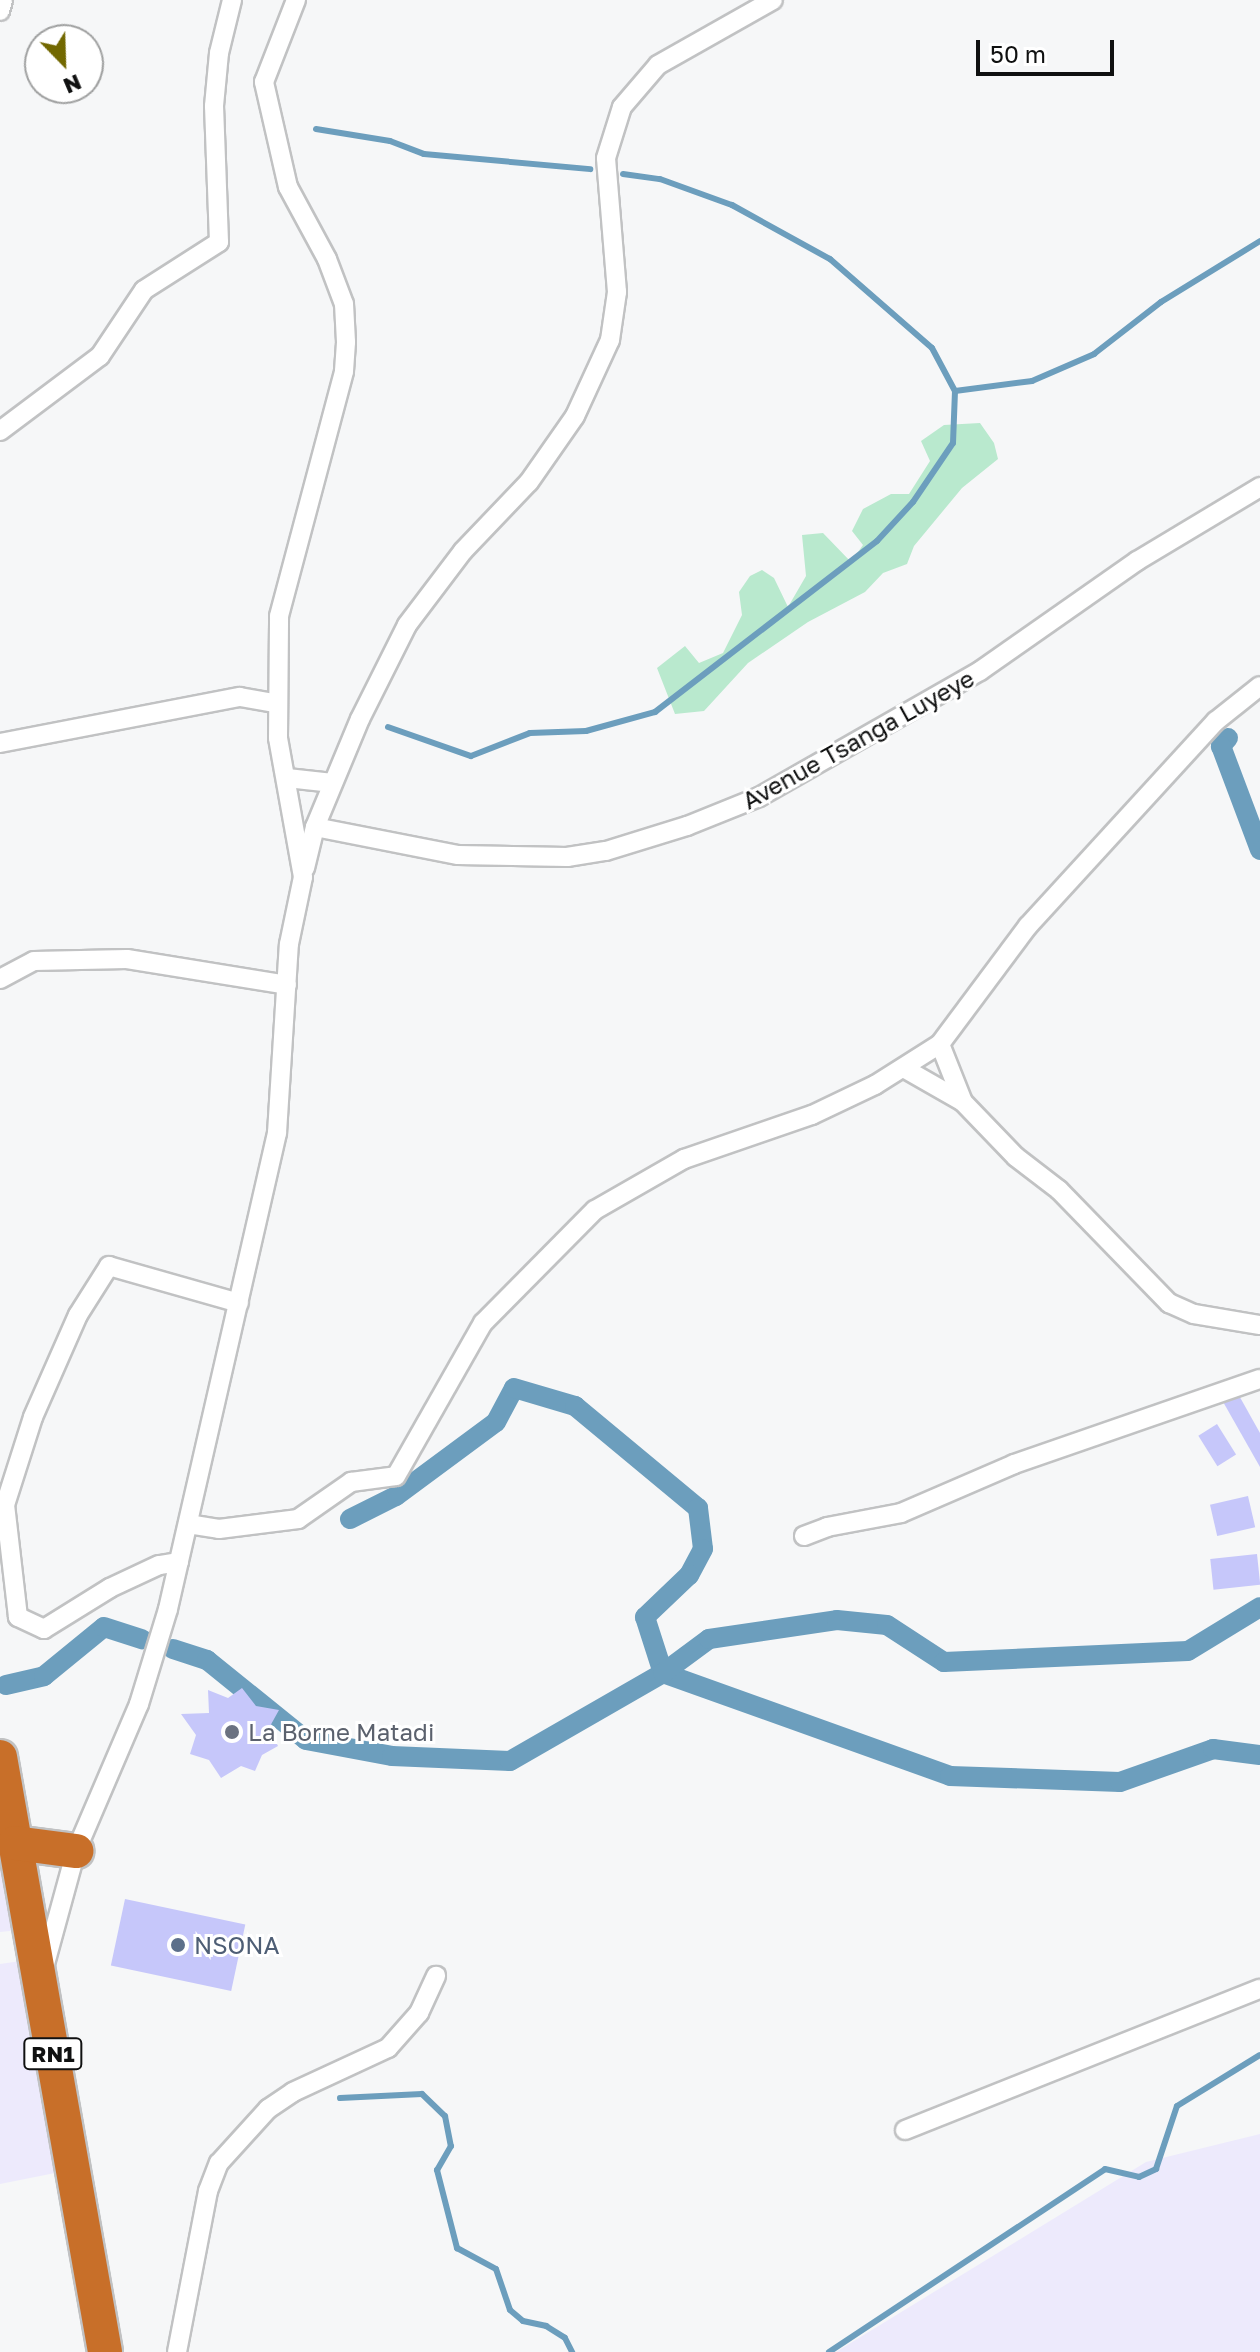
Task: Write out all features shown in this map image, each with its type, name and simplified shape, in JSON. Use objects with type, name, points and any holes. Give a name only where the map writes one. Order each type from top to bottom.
[{"type":"highway","name":"RN1","points":[[0,1757],[42,1975],[105,2352]]},
{"type":"highway","points":[[15,1843],[76,1851]]},
{"type":"street","points":[[0,11],[3,0]]},
{"type":"street","points":[[0,431],[100,356],[144,290],[219,242],[214,106],[219,53],[232,0]]},
{"type":"street","points":[[296,0],[264,82],[288,187],[327,259],[344,304],[346,342],[344,371],[279,616],[275,703],[303,877]]},
{"type":"street","points":[[42,1975],[76,1851],[139,1704],[179,1562],[277,1133],[289,944],[315,827],[407,625],[463,551],[529,482],[575,416],[610,340],[617,292],[606,158],[622,107],[658,65],[773,0]]},
{"type":"street","name":"Avenue Tsanga Luyeye","points":[[315,827],[458,855],[567,857],[606,851],[687,826],[759,797],[980,671],[1137,561],[1260,487]]},
{"type":"street","points":[[188,1524],[219,1529],[298,1519],[351,1482],[396,1476],[483,1323],[595,1210],[684,1159],[812,1115],[907,1070],[940,1044],[1028,926],[1216,721],[1260,686]]},
{"type":"street","points":[[0,743],[240,697],[275,703]]},
{"type":"street","points":[[287,778],[333,783]]},
{"type":"street","points":[[0,979],[34,961],[127,959],[287,985]]},
{"type":"street","points":[[940,1044],[963,1102]]},
{"type":"street","points":[[907,1070],[963,1102],[1016,1157],[1059,1190],[1169,1303],[1194,1314],[1260,1325]]},
{"type":"street","points":[[179,1562],[159,1565],[110,1588],[44,1629],[18,1617],[5,1505],[33,1417],[65,1344],[109,1266],[239,1303]]},
{"type":"street","points":[[804,1536],[827,1527],[901,1513],[1014,1464],[1260,1379]]},
{"type":"street","points":[[177,2352],[206,2202],[219,2163],[268,2109],[293,2092],[388,2048],[419,2013],[436,1976]]},
{"type":"street","points":[[905,2130],[1260,1989]]},
{"type":"shaded area","points":[[0,1790],[19,1930],[0,1932]]},
{"type":"shaded area","points":[[21,1961],[55,2173],[0,2184],[0,1964]]},
{"type":"shaded area","points":[[1260,2134],[1260,2352],[836,2352],[1146,2162]]},
{"type":"green space","points":[[980,423],[994,443],[998,459],[962,488],[914,546],[907,564],[883,573],[865,592],[808,622],[748,663],[704,711],[675,714],[657,668],[685,646],[699,663],[723,653],[742,615],[739,592],[750,576],[762,570],[774,578],[788,607],[806,576],[802,535],[823,533],[851,562],[863,545],[852,531],[863,509],[891,494],[909,494],[930,461],[921,441],[944,425]]},
{"type":"building","points":[[1237,1392],[1260,1433],[1260,1467],[1222,1400]]},
{"type":"building","points":[[1217,1424],[1236,1455],[1217,1466],[1198,1436]]},
{"type":"building","points":[[1248,1496],[1255,1527],[1217,1536],[1210,1505]]},
{"type":"building","points":[[1257,1554],[1260,1585],[1213,1590],[1210,1559]]},
{"type":"building","name":"La Borne Matadi","points":[[242,1688],[256,1706],[279,1710],[269,1728],[278,1746],[262,1755],[255,1771],[241,1766],[221,1778],[209,1760],[190,1754],[196,1735],[181,1714],[209,1713],[208,1690],[228,1698]]},
{"type":"building","name":"NSONA","points":[[125,1899],[245,1925],[231,1991],[111,1966]]},
{"type":"waterway","points":[[316,129],[390,141],[424,154],[590,169]]},
{"type":"waterway","points":[[623,174],[660,179],[732,205],[830,259],[932,348],[955,391]]},
{"type":"waterway","points":[[388,727],[471,756],[530,733],[586,731],[655,712],[877,541],[913,502],[953,443],[955,391],[1032,381],[1094,354],[1161,302],[1260,241]]},
{"type":"waterway","points":[[1228,738],[1221,746],[1260,850]]},
{"type":"waterway","points":[[350,1519],[396,1496],[496,1422],[514,1388],[575,1406],[698,1508],[703,1549],[689,1575],[645,1617],[663,1673],[950,1776],[1120,1782],[1213,1749],[1260,1755]]},
{"type":"waterway","points":[[173,1649],[207,1660],[306,1740],[392,1756],[510,1761],[663,1673],[709,1639],[837,1620],[887,1625],[944,1662],[1188,1651],[1260,1607]]},
{"type":"waterway","points":[[6,1685],[44,1676],[104,1627],[142,1639]]},
{"type":"waterway","points":[[829,2352],[1105,2169],[1139,2177],[1156,2169],[1177,2106],[1260,2055]]},
{"type":"waterway","points":[[340,2098],[422,2094],[445,2116],[451,2146],[437,2170],[457,2248],[496,2269],[510,2310],[523,2321],[546,2326],[565,2338],[572,2352]]},
{"type":"place","name":"La Borne Matadi","points":[[232,1732]]},
{"type":"place","name":"NSONA","points":[[178,1945]]}]
